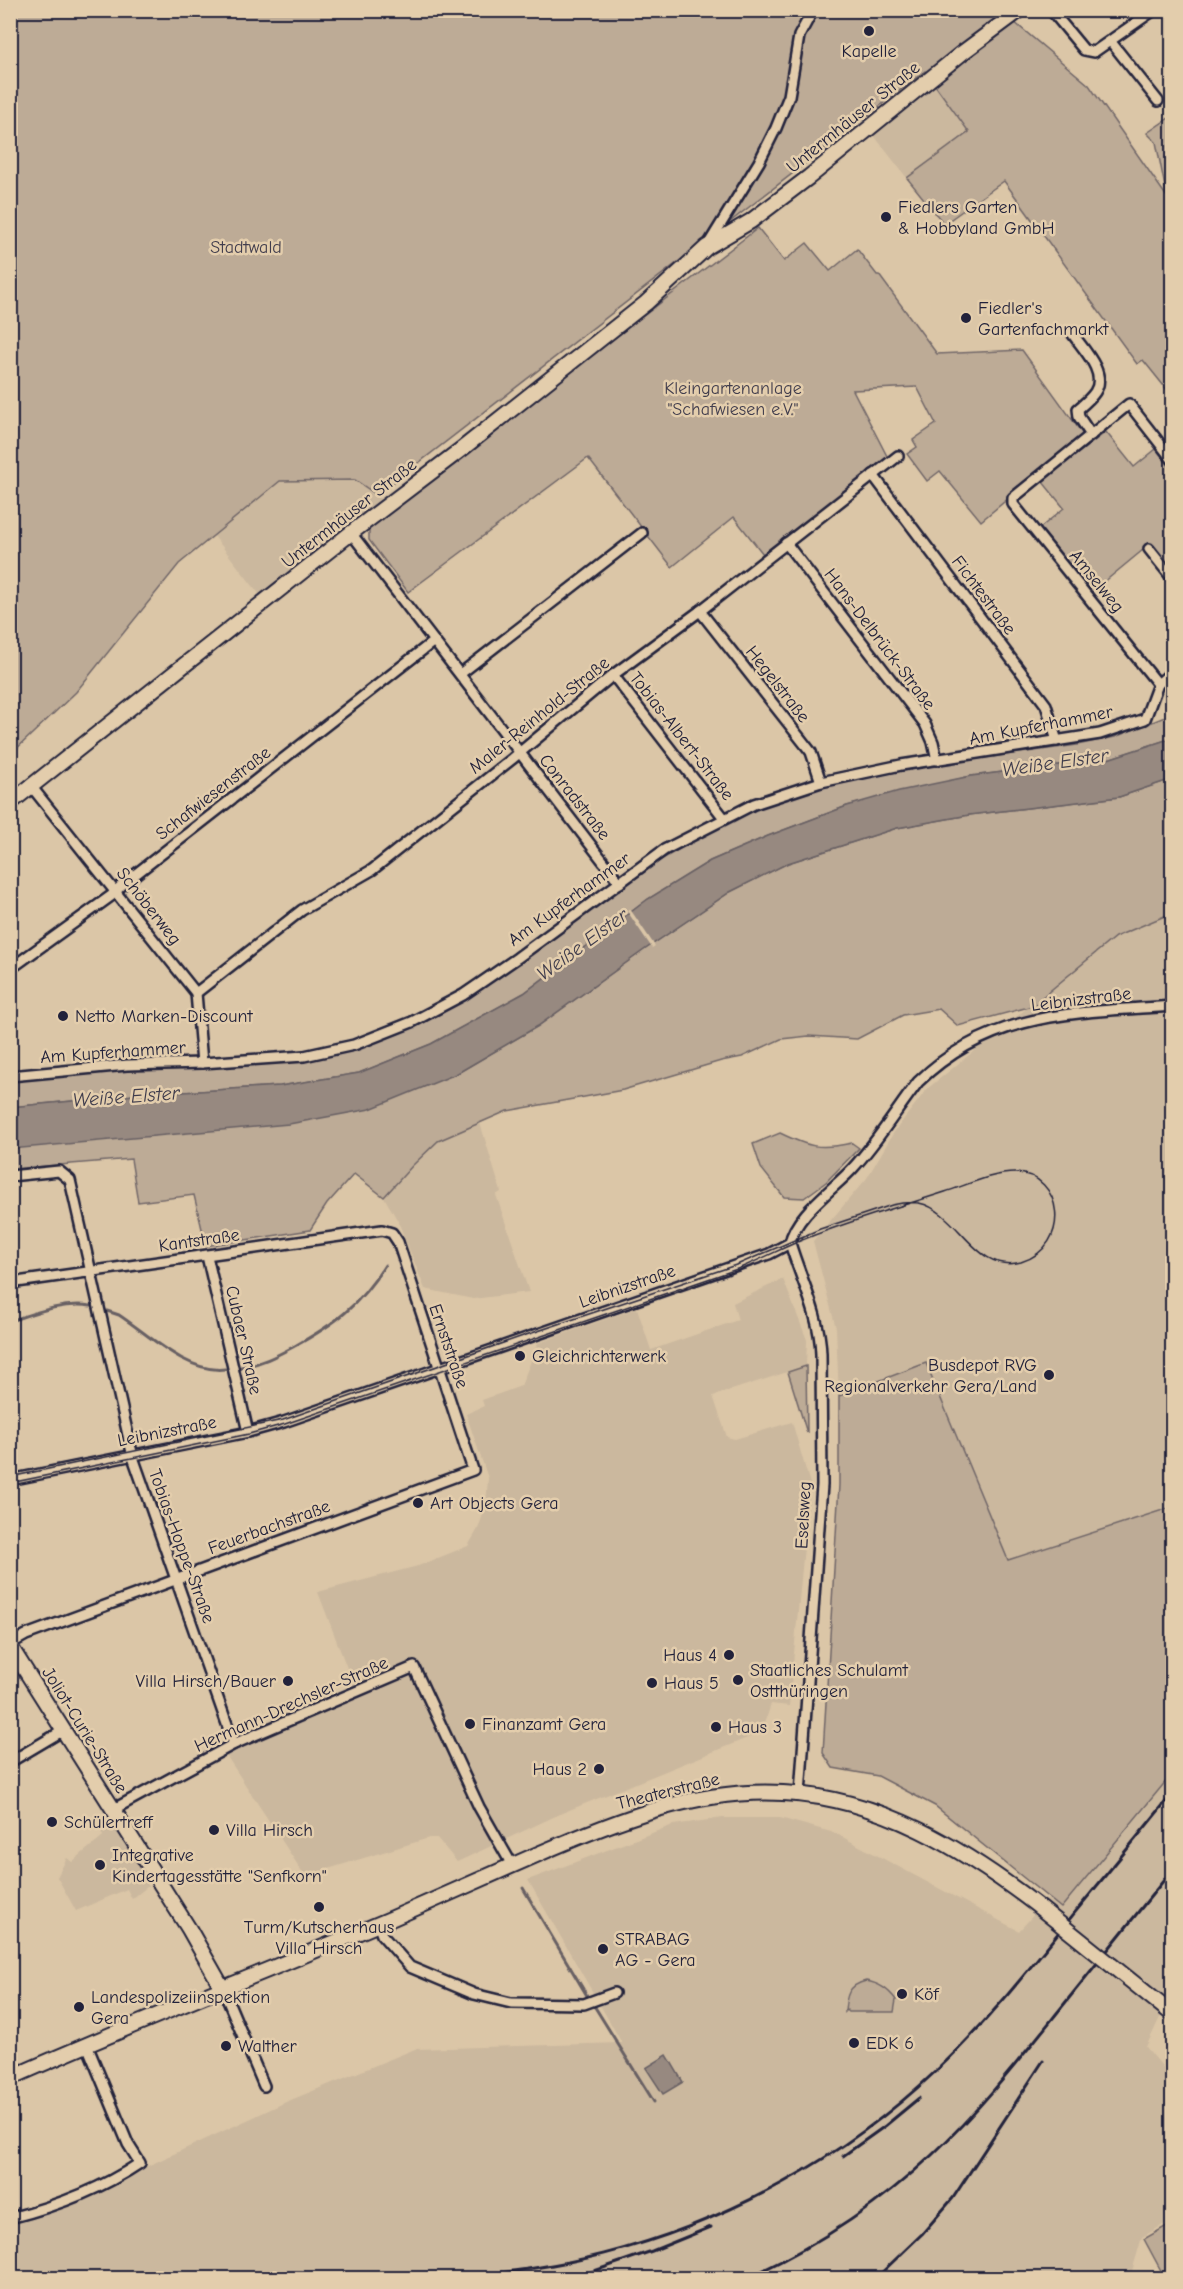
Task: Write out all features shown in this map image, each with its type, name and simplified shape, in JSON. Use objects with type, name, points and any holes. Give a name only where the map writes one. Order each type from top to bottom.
[{"type":"main road","name":"Untermhäuser Straße","points":[[10,803],[646,303],[707,247],[751,221],[792,190],[962,53],[1020,10]]},
{"type":"main road","name":"Joliot-Curie-Straße","points":[[10,1645],[189,1929],[223,1989]]},
{"type":"main road","name":"Theaterstraße","points":[[10,2078],[378,1924],[597,1828],[694,1799],[760,1792],[800,1794],[858,1806],[924,1831],[998,1876],[1172,2013]]},
{"type":"street","name":"Untermhäuser Straße","points":[[707,247],[759,162],[776,128],[789,96],[799,36],[813,10]]},
{"type":"street","points":[[1050,10],[1084,50],[1094,52],[1154,10]]},
{"type":"street","points":[[1111,42],[1158,101]]},
{"type":"street","points":[[1072,333],[1098,371],[1099,381],[1096,392],[1078,409],[1079,417],[1090,435],[1129,404],[1173,459]]},
{"type":"street","name":"Amselweg","points":[[1090,435],[1013,498],[1013,504],[1158,684]]},
{"type":"street","name":"Maler-Reinhold-Straße","points":[[196,993],[302,910],[372,870],[613,675],[700,611],[898,456]]},
{"type":"street","name":"Fichtestraße","points":[[873,475],[1046,705],[1057,741]]},
{"type":"street","name":"Conradstraße","points":[[351,533],[620,882]]},
{"type":"street","points":[[460,674],[642,533]]},
{"type":"street","name":"Hans-Delbrück-Straße","points":[[786,543],[925,724],[933,742],[937,760]]},
{"type":"street","points":[[1149,549],[1173,578]]},
{"type":"street","name":"Hegelstraße","points":[[700,611],[811,752],[821,782]]},
{"type":"street","name":"Schafwiesenstraße","points":[[10,969],[72,926],[434,641]]},
{"type":"street","points":[[1158,684],[1173,672]]},
{"type":"street","name":"Tobias-Albert-Straße","points":[[613,675],[724,818]]},
{"type":"street","name":"Am Kupferhammer","points":[[10,1076],[127,1065],[202,1063],[304,1056],[354,1045],[412,1022],[464,995],[663,850],[754,804],[821,782],[937,760],[1100,734],[1146,720],[1158,684]]},
{"type":"street","name":"Schöberweg","points":[[31,786],[196,993]]},
{"type":"street","points":[[196,993],[202,1063]]},
{"type":"street","name":"Leibnizstraße","points":[[10,1480],[248,1432],[284,1422],[739,1266],[790,1243],[793,1233],[805,1215],[854,1167],[918,1082],[930,1070],[974,1041],[1001,1029],[1052,1016],[1173,1006]]},
{"type":"street","name":"Tobias-Hoppe-Straße","points":[[10,1176],[59,1171],[70,1180],[132,1455],[234,1744]]},
{"type":"street","name":"Kantstraße","points":[[10,1283],[382,1230],[392,1233]]},
{"type":"street","name":"Ernststraße","points":[[392,1233],[398,1242],[473,1470]]},
{"type":"street","name":"Eselsweg","points":[[790,1243],[808,1291],[820,1336],[822,1485],[800,1794]]},
{"type":"street","name":"Cubaer Straße","points":[[207,1256],[248,1432]]},
{"type":"street","name":"Feuerbachstraße","points":[[10,1645],[26,1635],[473,1470]]},
{"type":"street","name":"Hermann-Drechsler-Straße","points":[[114,1809],[234,1744],[414,1667],[479,1806],[512,1865]]},
{"type":"street","points":[[10,1762],[64,1730]]},
{"type":"street","points":[[378,1924],[382,1935],[410,1967],[455,1987],[496,2001],[584,2004],[614,1993]]},
{"type":"street","name":"Joliot-Curie-Straße","points":[[223,1989],[264,2086]]},
{"type":"street","points":[[10,2218],[93,2190],[114,2181],[140,2163],[128,2144],[87,2045]]},
{"type":"shaded area","points":[[935,85],[969,132],[907,178],[872,133]]},
{"type":"shaded area","points":[[355,480],[381,500],[260,595],[214,536],[280,481]]},
{"type":"shaded area","points":[[1172,913],[1172,1507],[1008,1560],[926,1363],[839,1396],[836,1328],[813,1241],[867,1178],[894,1132],[927,1089],[1115,937]]},
{"type":"shaded area","points":[[480,1123],[501,1192],[496,1195],[529,1292],[473,1299],[425,1289],[398,1221],[384,1197],[438,1141]]},
{"type":"shaded area","points":[[783,1279],[807,1340],[806,1366],[713,1396],[727,1437],[735,1439],[792,1422],[810,1484],[789,1706],[771,1704],[762,1732],[562,1813],[457,1862],[437,1838],[429,1838],[305,1876],[226,1755],[358,1697],[318,1592],[418,1566],[468,1546],[478,1529],[486,1506],[488,1478],[466,1414],[484,1406],[482,1400],[521,1386],[538,1343],[637,1308],[651,1350],[738,1320],[733,1303]]},
{"type":"shaded area","points":[[1172,1761],[1172,1992],[1146,2047],[1172,2078],[1172,2220],[1142,2237],[1130,2278],[11,2278],[11,2222],[27,2219],[286,2102],[415,2049],[622,2043],[528,1880],[673,1825],[723,1818],[780,1818],[835,1833],[1019,1931]]},
{"type":"shaded area","name":"Integrative Kindertagesstätte \"Senfkorn\"","points":[[109,1820],[148,1881],[148,1886],[132,1899],[127,1889],[76,1911],[57,1877],[67,1858],[72,1862],[103,1836],[99,1828]]},
{"type":"green space","name":"Stadtwald","points":[[11,11],[1001,11],[1089,85],[1167,197],[1156,142],[1147,133],[1172,116],[1172,396],[1143,360],[1137,364],[1004,181],[944,224],[907,178],[969,132],[925,71],[377,495],[355,480],[280,481],[179,564],[76,692],[11,754]]},
{"type":"green space","name":"Kleingartenanlage \"Schafwiesen e.V.\"","points":[[758,228],[784,261],[807,243],[830,271],[857,249],[937,354],[1022,350],[1084,436],[981,521],[940,471],[927,481],[907,454],[917,447],[913,440],[936,424],[917,387],[853,390],[888,458],[763,554],[734,517],[672,567],[588,458],[408,592],[369,540],[369,529]]},
{"type":"green space","points":[[1106,432],[1134,467],[1156,449],[1172,470],[1172,573],[1149,545],[1092,592],[1040,528],[1064,508],[1042,481]]},
{"type":"green space","points":[[1172,714],[1172,738],[1108,759],[971,776],[847,806],[710,861],[648,899],[524,993],[431,1044],[359,1073],[280,1086],[135,1095],[11,1107],[11,1080],[339,1053],[484,985],[535,951],[647,868],[722,824],[762,806],[837,782],[1077,745],[1115,737]]},
{"type":"green space","points":[[1172,779],[1172,913],[1115,937],[1040,999],[1036,1005],[958,1026],[939,1009],[903,1015],[857,1039],[809,1036],[781,1039],[742,1057],[623,1090],[507,1111],[438,1141],[384,1197],[354,1174],[327,1204],[310,1230],[206,1246],[194,1195],[138,1202],[131,1159],[11,1169],[10,1149],[456,1074],[538,1026],[730,892],[788,863],[897,828],[969,815],[1119,797]]},
{"type":"green space","points":[[780,1133],[814,1146],[852,1143],[859,1148],[826,1182],[804,1198],[784,1197],[761,1168],[753,1144]]},
{"type":"green space","points":[[926,1363],[1008,1560],[1172,1507],[1172,1774],[1061,1908],[935,1806],[878,1776],[833,1768],[823,1753],[839,1485],[839,1396]]},
{"type":"green space","points":[[806,1366],[807,1433],[788,1372]]},
{"type":"green space","points":[[866,1981],[879,1985],[893,1996],[896,2000],[894,2012],[849,2012],[847,2010],[845,2012],[849,1992],[855,1985]]},
{"type":"green space","points":[[1172,2223],[1172,2278],[1165,2278],[1144,2239]]},
{"type":"water","name":"Weiße Elster","points":[[1172,738],[1172,779],[1119,797],[969,815],[897,828],[788,863],[730,892],[538,1026],[456,1074],[370,1109],[289,1124],[11,1149],[10,1107],[135,1095],[280,1086],[359,1073],[431,1044],[524,993],[648,899],[710,861],[768,836],[847,806],[899,791],[971,776],[1108,759]]},
{"type":"water","points":[[667,2055],[683,2082],[663,2094],[646,2068]]},
{"type":"pier","points":[[630,909],[655,946],[652,948],[627,911]]},
{"type":"waterway","points":[[241,1367],[281,1354],[334,1322],[366,1292],[385,1265]]},
{"type":"waterway","points":[[10,1321],[40,1311],[70,1305],[91,1306]]},
{"type":"waterway","points":[[107,1311],[119,1315],[183,1359],[211,1369],[225,1369]]},
{"type":"waterway","points":[[523,1888],[589,1999]]},
{"type":"waterway","points":[[593,2004],[654,2102]]},
{"type":"tram line","points":[[10,1477],[283,1420],[739,1264],[820,1229],[892,1205],[906,1203],[909,1203],[912,1203],[919,1203],[933,1208],[979,1251],[1005,1264],[1021,1262],[1038,1254],[1049,1241],[1055,1227],[1056,1212],[1052,1197],[1044,1185],[1031,1176],[1015,1173],[989,1177],[928,1198],[910,1203],[893,1208],[858,1219],[824,1231],[740,1268],[285,1424],[249,1434],[10,1483]]},
{"type":"railway","points":[[461,2278],[569,2262],[650,2241],[739,2205],[782,2183],[863,2131],[901,2102],[973,2034],[1024,1976],[1172,1794]]},
{"type":"railway","points":[[747,2278],[797,2253],[845,2224],[890,2191],[932,2155],[999,2084],[1172,1870]]},
{"type":"railway","points":[[876,2278],[922,2234],[953,2198],[1043,2061]]},
{"type":"railway","points":[[843,2156],[919,2098]]},
{"type":"railway","points":[[574,2278],[652,2251],[711,2227]]},
{"type":"place","name":"Kapelle","points":[[869,31]]},
{"type":"place","name":"Fiedlers Garten & Hobbyland GmbH","points":[[886,217]]},
{"type":"place","name":"Fiedler's Gartenfachmarkt","points":[[966,318]]},
{"type":"place","name":"Netto Marken-Discount","points":[[63,1016]]},
{"type":"place","name":"Gleichrichterwerk","points":[[520,1356]]},
{"type":"place","name":"Busdepot RVG Regionalverkehr Gera/Land","points":[[1049,1375]]},
{"type":"place","name":"Art Objects Gera","points":[[418,1503]]},
{"type":"place","name":"Haus 4","points":[[729,1655]]},
{"type":"place","name":"Staatliches Schulamt Ostthüringen","points":[[738,1680]]},
{"type":"place","name":"Villa Hirsch/Bauer","points":[[288,1681]]},
{"type":"place","name":"Haus 5","points":[[652,1683]]},
{"type":"place","name":"Finanzamt Gera","points":[[470,1724]]},
{"type":"place","name":"Haus 3","points":[[716,1727]]},
{"type":"place","name":"Haus 2","points":[[599,1769]]},
{"type":"place","name":"Schülertreff","points":[[52,1822]]},
{"type":"place","name":"Villa Hirsch","points":[[214,1830]]},
{"type":"place","name":"Integrative Kindertagesstätte \"Senfkorn\"","points":[[100,1865]]},
{"type":"place","name":"Turm/Kutscherhaus Villa Hirsch","points":[[319,1907]]},
{"type":"place","name":"STRABAG AG - Gera","points":[[603,1949]]},
{"type":"place","name":"Köf","points":[[902,1994]]},
{"type":"place","name":"Landespolizeiinspektion Gera","points":[[79,2007]]},
{"type":"place","name":"EDK 6","points":[[854,2043]]},
{"type":"place","name":"Walther","points":[[226,2046]]}]
